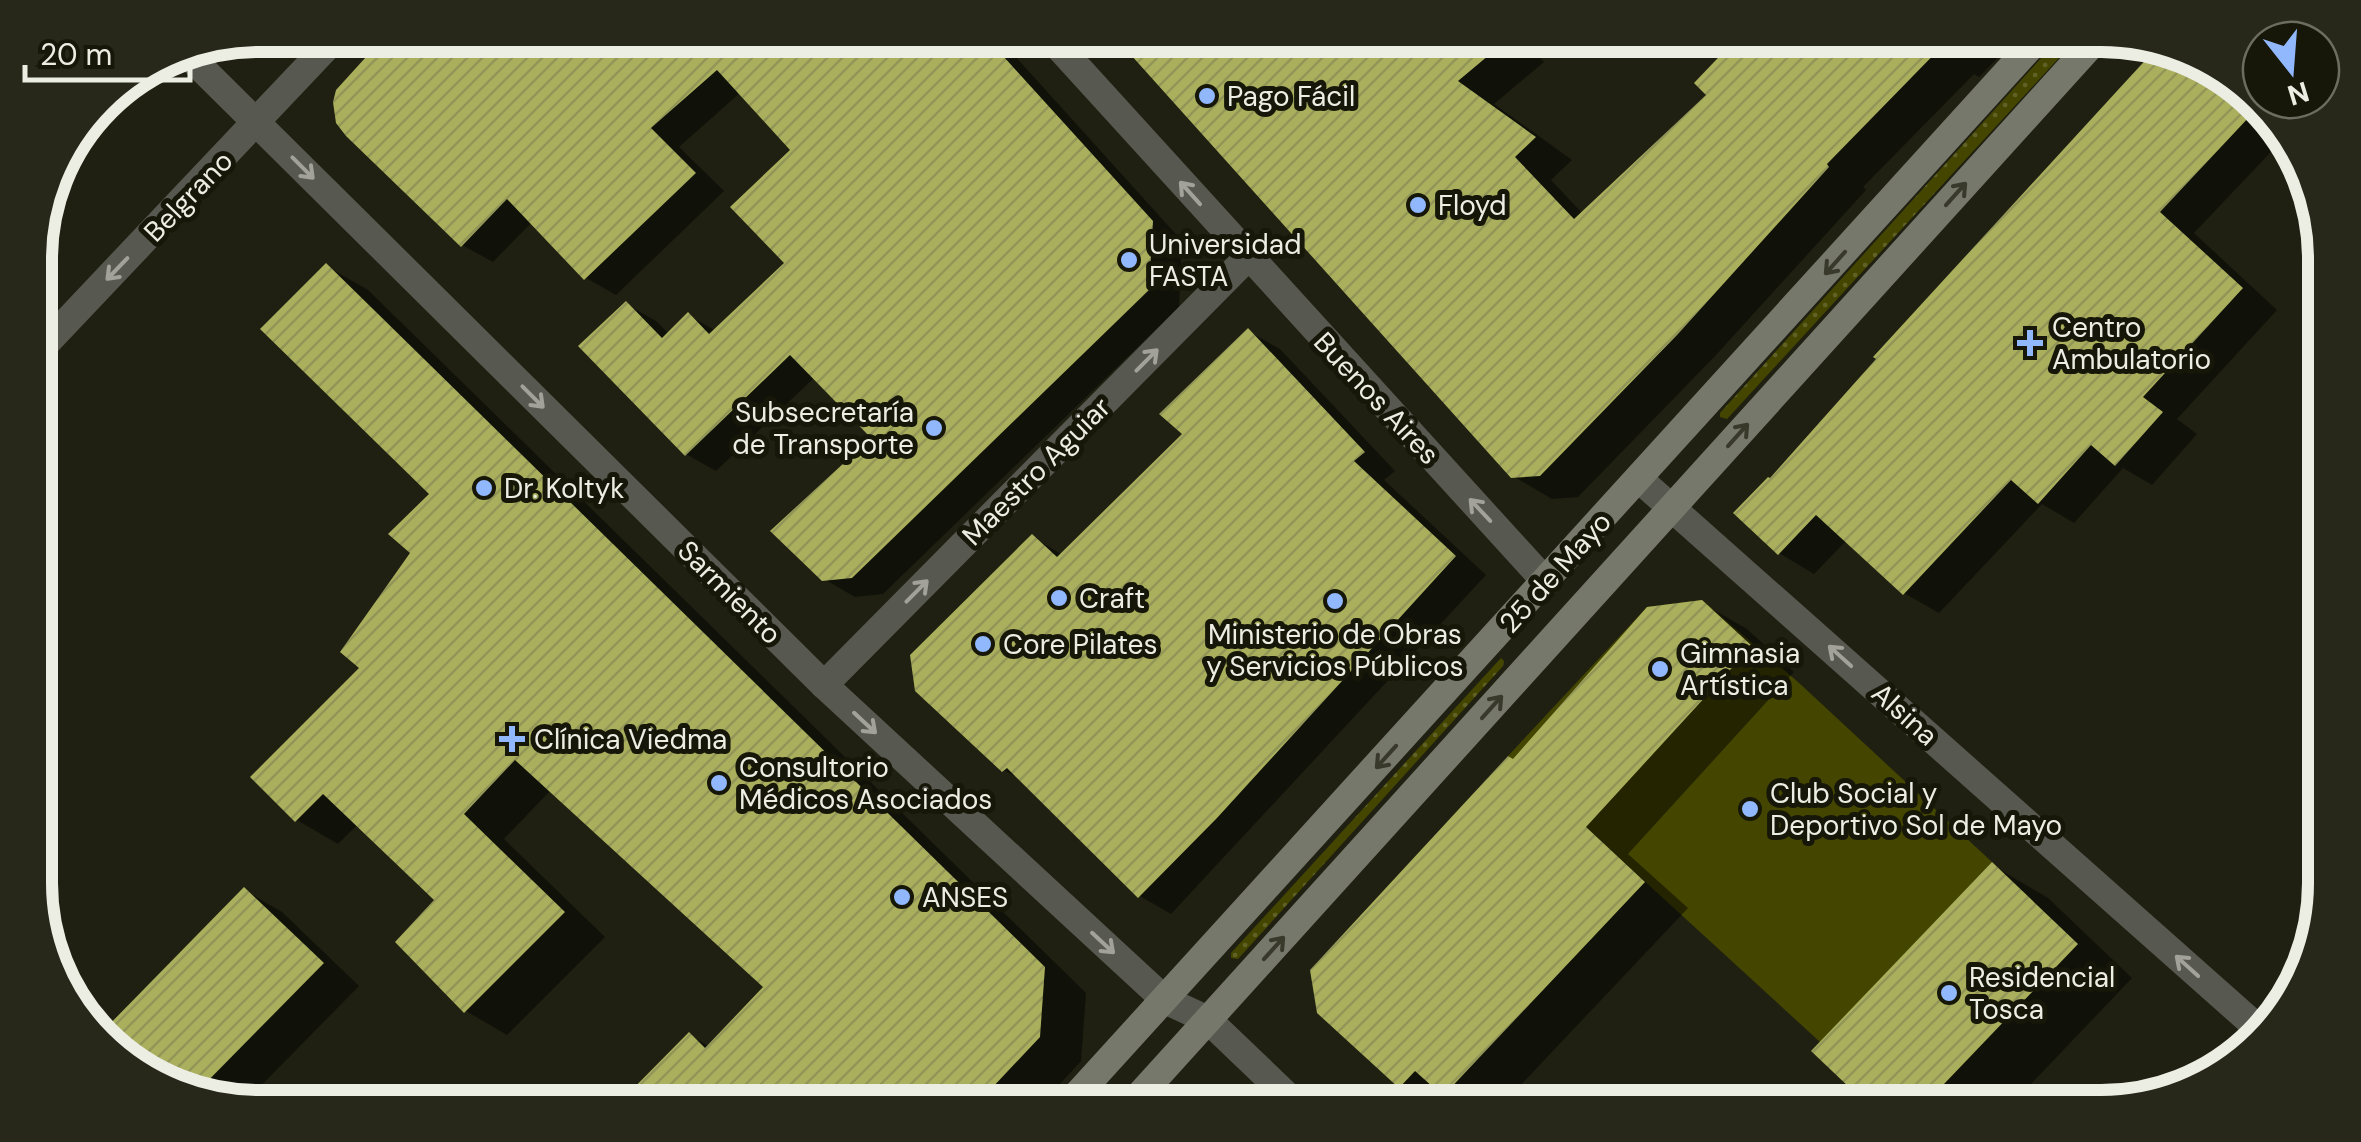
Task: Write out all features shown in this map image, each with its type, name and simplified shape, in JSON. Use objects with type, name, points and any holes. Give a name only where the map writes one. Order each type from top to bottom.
[{"type":"main road","name":"25 de Mayo","points":[[1082,1090],[2026,52]]},
{"type":"main road","name":"25 de Mayo","points":[[1145,1090],[2085,52]]},
{"type":"street","name":"Belgrano","points":[[53,336],[321,53]]},
{"type":"street","name":"Buenos Aires","points":[[1064,53],[1546,582]]},
{"type":"street","name":"Sarmiento","points":[[197,63],[824,684],[1164,1000],[1208,1020],[1281,1089]]},
{"type":"street","name":"Maestro Aguiar","points":[[824,684],[1248,257]]},
{"type":"street","name":"Alsina","points":[[1639,480],[2253,1024]]},
{"type":"shaded area","points":[[2047,52],[2064,52],[1727,419],[1720,417]]},
{"type":"shaded area","name":"Club Social y Deportivo Sol de Mayo","points":[[1702,600],[1798,682],[1992,862],[1820,1042],[1508,756],[1647,607]]},
{"type":"shaded area","points":[[1501,658],[1503,666],[1238,959],[1231,958],[1231,953]]},
{"type":"building","points":[[1492,52],[1458,81],[1536,137],[1515,157],[1574,219],[1706,95],[1694,83],[1723,52],[1749,52],[1754,57],[1759,52],[1936,52],[1827,164],[1829,167],[1678,334],[1540,476],[1511,478],[1129,53]]},
{"type":"building","points":[[370,53],[1000,53],[1153,221],[1149,290],[852,578],[822,581],[770,531],[871,438],[790,355],[685,456],[578,346],[626,301],[662,338],[688,312],[709,334],[784,263],[730,207],[790,150],[717,70],[651,128],[696,173],[584,280],[507,199],[461,247],[346,136],[336,123],[336,90]]},
{"type":"building","points":[[2148,58],[2205,80],[2241,107],[2241,120],[2246,120],[2160,212],[2243,288],[2143,397],[2163,412],[2115,466],[2091,445],[2038,504],[2011,480],[1903,595],[1816,515],[1778,555],[1733,513],[1770,478],[1876,359],[1873,357]]},
{"type":"building","points":[[326,263],[1045,967],[1040,1037],[990,1090],[632,1090],[689,1032],[705,1048],[763,987],[515,760],[464,814],[565,912],[464,1013],[395,942],[434,900],[323,794],[295,822],[250,777],[359,668],[340,652],[410,553],[388,534],[429,494],[260,329]]},
{"type":"building","points":[[1248,328],[1365,452],[1354,461],[1456,556],[1217,818],[1138,898],[1007,768],[1002,772],[915,691],[910,655],[1032,534],[1057,557],[1182,434],[1159,414]]},
{"type":"building","points":[[1702,600],[1752,646],[1586,827],[1645,882],[1449,1089],[1436,1089],[1415,1071],[1399,1088],[1317,1013],[1310,970],[1508,756],[1513,759],[1647,607]]},
{"type":"building","name":"Residencial Tosca","points":[[1992,862],[2078,944],[1939,1089],[1851,1089],[1811,1051]]},
{"type":"building","points":[[244,887],[324,963],[207,1082],[156,1062],[109,1025]]},
{"type":"place","name":"Pago Fácil","points":[[1207,96]]},
{"type":"place","name":"Floyd","points":[[1418,205]]},
{"type":"place","name":"Universidad FASTA","points":[[1129,260]]},
{"type":"place","name":"Centro Ambulatorio","points":[[2030,343]]},
{"type":"place","name":"Subsecretaría de Transporte","points":[[934,428]]},
{"type":"place","name":"Dr. Koltyk","points":[[484,488]]},
{"type":"place","name":"Craft","points":[[1059,598]]},
{"type":"place","name":"Ministerio de Obras y Servicios Públicos","points":[[1335,601]]},
{"type":"place","name":"Core Pilates","points":[[983,644]]},
{"type":"place","name":"Gimnasia Artística","points":[[1660,669]]},
{"type":"place","name":"Clínica Viedma","points":[[512,739]]},
{"type":"place","name":"Consultorio Médicos Asociados","points":[[719,783]]},
{"type":"place","name":"Club Social y Deportivo Sol de Mayo","points":[[1750,809]]},
{"type":"place","name":"ANSES","points":[[902,897]]},
{"type":"place","name":"Residencial Tosca","points":[[1949,993]]}]
